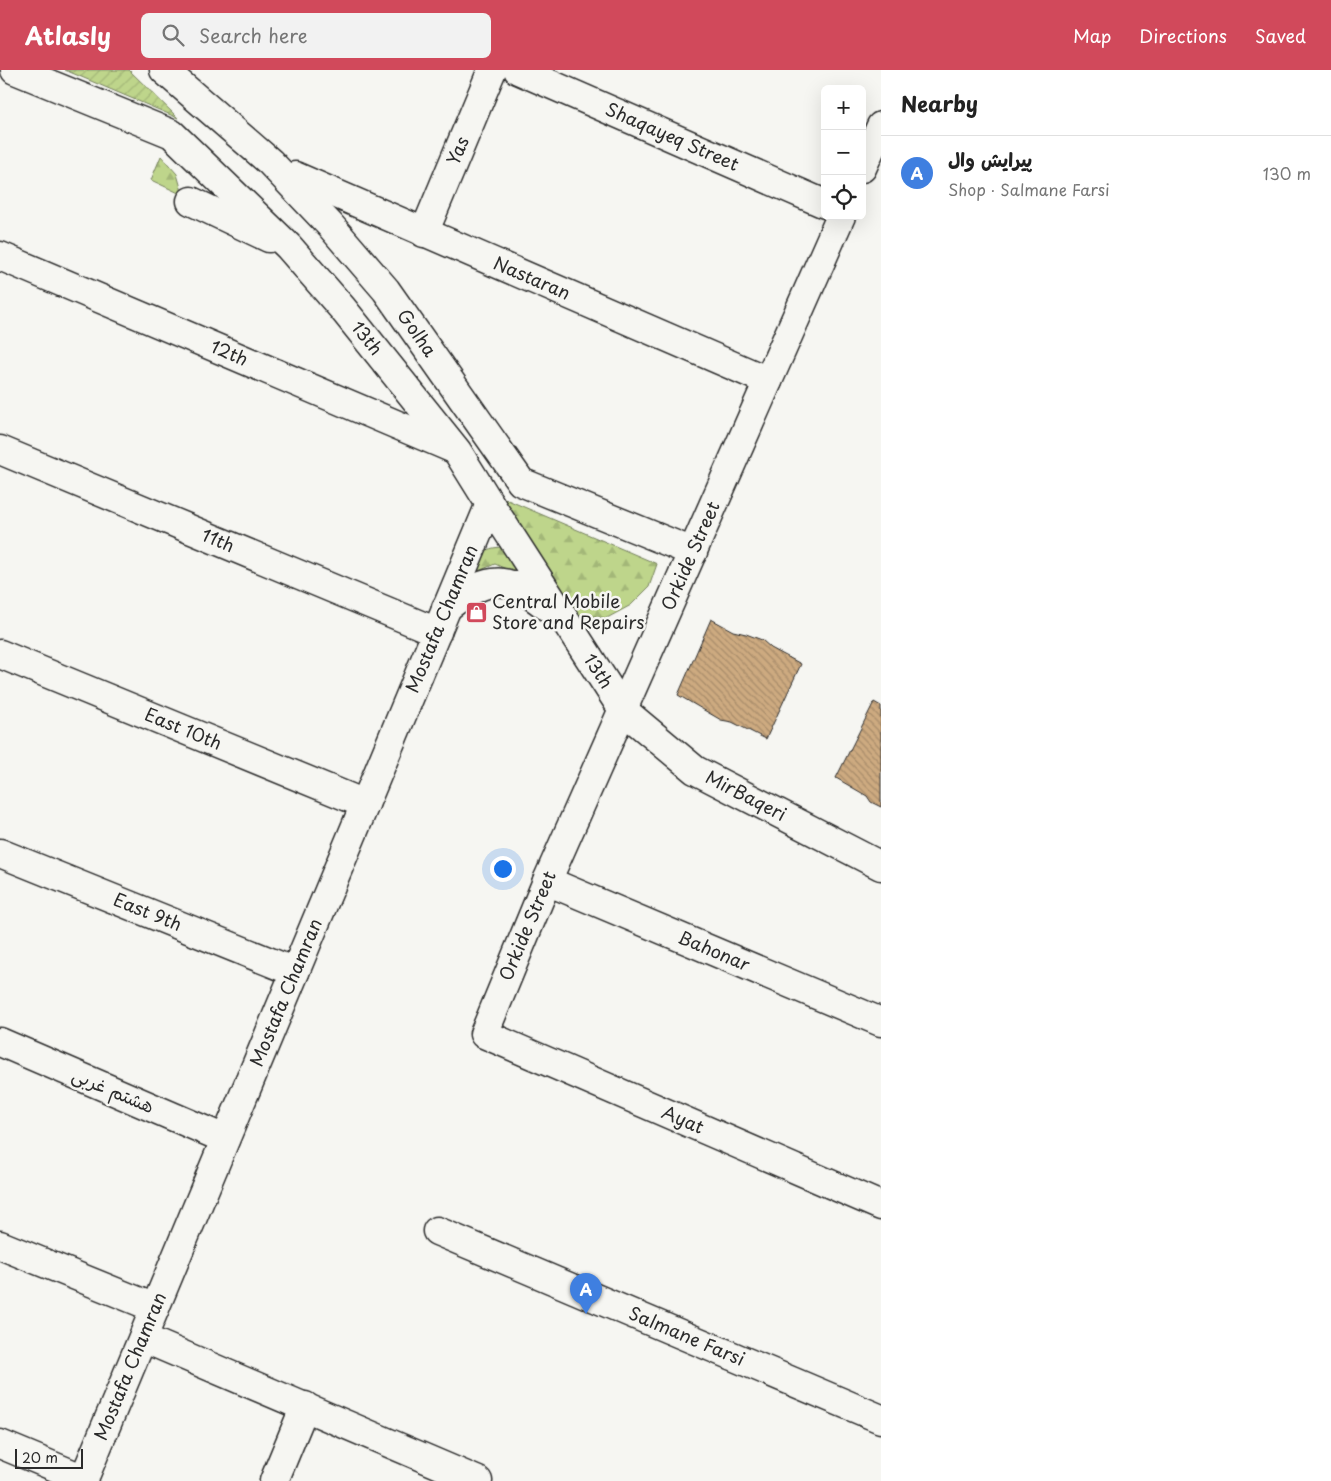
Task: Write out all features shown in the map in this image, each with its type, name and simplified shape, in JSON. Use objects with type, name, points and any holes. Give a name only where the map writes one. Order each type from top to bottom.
[{"type":"street","name":"13th","points":[[15,70],[172,134],[289,247],[343,309],[457,451],[623,710]]},
{"type":"street","name":"Golha","points":[[164,70],[270,162],[330,225],[386,290],[521,482],[692,552]]},
{"type":"street","name":"Yas","points":[[424,233],[492,70]]},
{"type":"street","name":"Shaqayeq Street","points":[[518,70],[821,202]]},
{"type":"street","points":[[866,159],[881,126]]},
{"type":"street","name":"Nastaran","points":[[295,176],[768,380]]},
{"type":"street","points":[[191,201],[289,247]]},
{"type":"street","name":"Orkide Street","points":[[484,1034],[547,881],[839,220]]},
{"type":"street","name":"12th","points":[[0,256],[457,451]]},
{"type":"street","name":"11th","points":[[0,450],[442,620]]},
{"type":"street","name":"Mostafa Chamran","points":[[83,1480],[490,504]]},
{"type":"street","points":[[442,620],[468,592],[485,584],[506,582],[532,595],[566,622]]},
{"type":"street","name":"East 10th","points":[[0,654],[365,804]]},
{"type":"street","name":"MirBaqeri","points":[[623,710],[695,770],[881,866]]},
{"type":"street","name":"East 9th","points":[[0,853],[295,972]]},
{"type":"street","name":"Bahonar","points":[[547,881],[881,1022]]},
{"type":"street","name":"Ayat","points":[[484,1034],[881,1206]]},
{"type":"street","name":"هشتم غربی","points":[[0,1042],[225,1139]]},
{"type":"street","name":"Salmane Farsi","points":[[437,1231],[881,1419]]},
{"type":"street","points":[[0,1245],[155,1308]]},
{"type":"street","points":[[143,1338],[478,1481]]},
{"type":"street","points":[[274,1481],[306,1406]]},
{"type":"street","points":[[0,1444],[83,1480]]},
{"type":"green space","points":[[65,70],[129,70],[178,118]]},
{"type":"green space","points":[[161,156],[177,174],[183,195],[151,180]]},
{"type":"green space","points":[[496,495],[657,564],[649,587],[631,605],[607,618],[577,614]]},
{"type":"green space","points":[[503,547],[530,584],[495,564],[476,572],[481,556],[487,550]]},
{"type":"building","points":[[711,619],[733,631],[762,640],[771,648],[801,664],[766,739],[732,722],[721,720],[678,695]]},
{"type":"building","points":[[874,702],[881,706],[881,807],[871,802],[867,796],[836,778]]},
{"type":"place","name":"Central Mobile Store and Repairs","points":[[476,612]]},
{"type":"place","name":"پیرایش وال","points":[[586,1314]]}]
